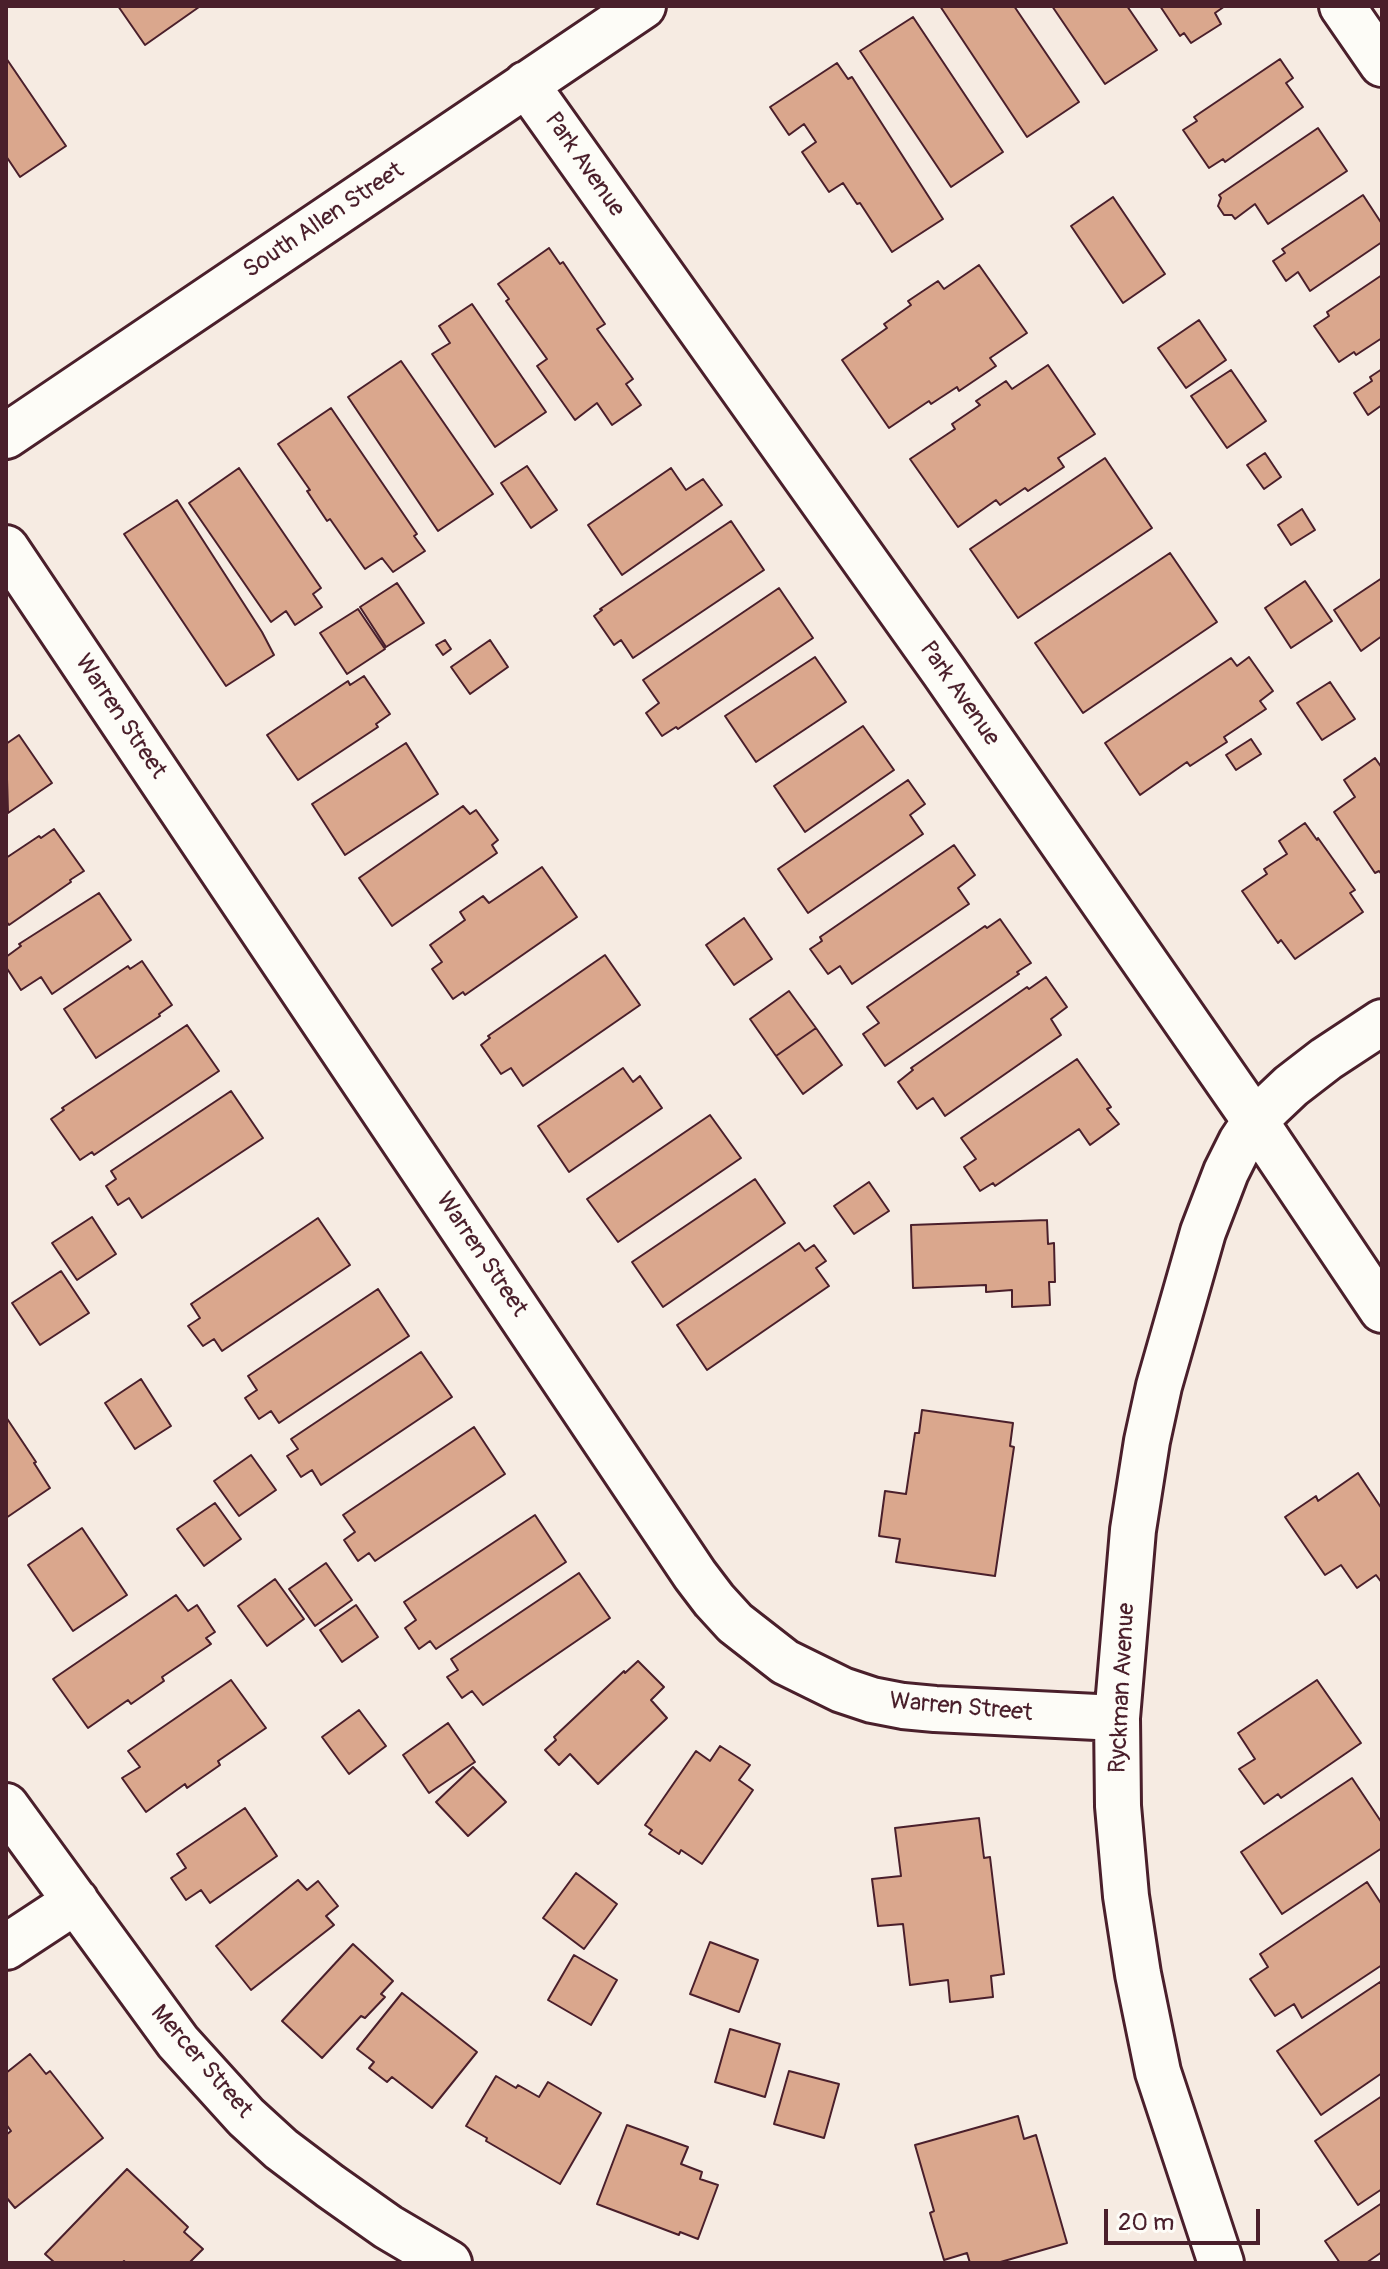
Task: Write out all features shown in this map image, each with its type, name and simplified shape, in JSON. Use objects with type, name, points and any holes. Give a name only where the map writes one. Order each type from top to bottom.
[{"type":"street","name":"South Allen Street","points":[[6,436],[643,6]]},
{"type":"street","points":[[1342,6],[1382,64]]},
{"type":"street","name":"Park Avenue","points":[[526,84],[926,646],[1382,1310]]},
{"type":"street","name":"Warren Street","points":[[6,548],[695,1575],[735,1623],[759,1644],[799,1670],[872,1700],[935,1709],[1117,1718]]},
{"type":"street","name":"Ryckman Avenue","points":[[1221,2263],[1158,2072],[1126,1896],[1118,1806],[1117,1718],[1133,1530],[1159,1386],[1203,1232],[1226,1172],[1255,1121],[1291,1086],[1382,1022]]},
{"type":"street","name":"Mercer Street","points":[[6,1806],[178,2042],[246,2117],[281,2149],[330,2186],[388,2227],[449,2263]]},
{"type":"street","points":[[6,1947],[76,1901]]},
{"type":"building","points":[[118,6],[198,6],[199,7],[145,45]]},
{"type":"building","points":[[940,6],[1014,6],[1079,102],[1027,137]]},
{"type":"building","points":[[1052,6],[1127,6],[1157,50],[1105,84]]},
{"type":"building","points":[[1160,6],[1225,6],[1215,13],[1221,24],[1191,43],[1184,33],[1180,36]]},
{"type":"building","points":[[913,17],[1003,152],[951,187],[860,51]]},
{"type":"building","points":[[6,58],[66,146],[20,177],[6,156]]},
{"type":"building","points":[[1280,59],[1293,78],[1286,83],[1303,107],[1225,162],[1223,159],[1209,168],[1183,130],[1197,121],[1194,117]]},
{"type":"building","points":[[837,63],[848,79],[852,77],[943,219],[892,252],[843,183],[829,192],[802,152],[816,142],[804,124],[789,135],[770,107]]},
{"type":"building","points":[[1318,128],[1347,171],[1268,224],[1255,204],[1235,219],[1232,215],[1224,215],[1218,206],[1219,195]]},
{"type":"building","points":[[1363,195],[1382,224],[1382,242],[1310,291],[1298,272],[1286,281],[1273,261],[1285,253],[1282,249]]},
{"type":"building","points":[[1113,197],[1165,274],[1123,303],[1071,226]]},
{"type":"building","points":[[549,248],[560,264],[563,262],[605,324],[597,329],[633,379],[626,384],[641,405],[612,425],[597,403],[575,420],[537,366],[547,359],[506,301],[509,299],[498,284]]},
{"type":"building","points":[[979,265],[1027,333],[990,358],[996,366],[959,391],[957,387],[931,404],[929,401],[889,428],[842,360],[887,328],[884,324],[911,305],[908,301],[938,281],[944,289]]},
{"type":"building","points":[[1382,275],[1382,338],[1339,362],[1314,326],[1329,316],[1327,312]]},
{"type":"building","points":[[472,304],[546,412],[495,447],[432,354],[450,343],[439,326]]},
{"type":"building","points":[[1199,320],[1226,360],[1186,388],[1158,348]]},
{"type":"building","points":[[401,361],[493,494],[438,531],[348,397]]},
{"type":"building","points":[[1048,365],[1095,434],[1058,458],[1064,467],[1000,505],[996,500],[958,527],[910,459],[955,429],[952,424],[980,405],[976,401],[1006,381],[1012,389]]},
{"type":"building","points":[[1382,369],[1382,405],[1368,415],[1354,393],[1372,381],[1370,377]]},
{"type":"building","points":[[1231,370],[1266,421],[1227,448],[1191,396]]},
{"type":"building","points":[[331,408],[417,534],[414,536],[425,551],[393,572],[382,558],[365,569],[330,519],[327,521],[278,444]]},
{"type":"building","points":[[1265,453],[1281,477],[1264,489],[1247,465]]},
{"type":"building","points":[[1105,458],[1152,528],[1018,618],[970,549]]},
{"type":"building","points":[[527,466],[557,510],[531,528],[501,483]]},
{"type":"building","points":[[239,468],[321,588],[313,594],[322,607],[295,625],[286,611],[271,622],[189,503]]},
{"type":"building","points":[[671,468],[686,490],[703,479],[722,505],[622,575],[588,525]]},
{"type":"building","points":[[177,500],[274,655],[226,686],[124,534]]},
{"type":"building","points":[[1302,509],[1315,530],[1291,545],[1278,525]]},
{"type":"building","points":[[731,521],[764,570],[633,658],[621,640],[614,645],[594,616],[600,609]]},
{"type":"building","points":[[1170,553],[1217,622],[1083,713],[1035,643]]},
{"type":"building","points":[[1382,578],[1382,636],[1361,651],[1334,610]]},
{"type":"building","points":[[1305,581],[1332,621],[1291,648],[1265,608]]},
{"type":"building","points":[[397,583],[424,623],[386,647],[360,607]]},
{"type":"building","points":[[779,588],[813,638],[678,729],[676,727],[662,736],[646,713],[659,703],[643,680]]},
{"type":"building","points":[[358,609],[385,649],[347,674],[320,633]]},
{"type":"building","points":[[445,640],[451,649],[443,655],[436,645]]},
{"type":"building","points":[[490,640],[508,667],[470,694],[451,667]]},
{"type":"building","points":[[815,657],[846,702],[756,762],[725,716]]},
{"type":"building","points":[[1249,657],[1273,691],[1260,701],[1266,709],[1224,737],[1227,742],[1190,766],[1187,762],[1140,795],[1105,743],[1231,658],[1237,666]]},
{"type":"building","points":[[364,676],[390,714],[376,724],[378,727],[298,780],[267,735],[348,681],[350,685]]},
{"type":"building","points":[[1330,682],[1355,719],[1322,740],[1297,703]]},
{"type":"building","points":[[863,726],[894,770],[805,832],[774,786]]},
{"type":"building","points":[[19,735],[52,783],[8,813],[6,744]]},
{"type":"building","points":[[1251,739],[1261,754],[1236,770],[1226,755]]},
{"type":"building","points":[[406,743],[438,794],[345,855],[312,804]]},
{"type":"building","points":[[1375,758],[1382,768],[1382,875],[1379,871],[1375,873],[1334,812],[1355,797],[1344,780]]},
{"type":"building","points":[[908,780],[925,804],[910,815],[923,834],[808,913],[778,869]]},
{"type":"building","points":[[463,806],[470,814],[476,810],[498,840],[492,845],[497,853],[392,926],[359,878]]},
{"type":"building","points":[[1305,823],[1355,890],[1350,893],[1363,912],[1295,959],[1281,940],[1278,943],[1242,891],[1267,874],[1264,869],[1287,854],[1279,841]]},
{"type":"building","points":[[54,829],[84,871],[9,925],[6,921],[6,858]]},
{"type":"building","points":[[954,845],[975,875],[958,888],[969,904],[852,984],[840,966],[828,974],[810,949],[822,941],[820,937]]},
{"type":"building","points":[[542,867],[577,917],[465,995],[463,992],[453,999],[432,969],[442,962],[430,945],[465,920],[460,912],[483,896],[489,903]]},
{"type":"building","points":[[99,893],[131,940],[52,994],[41,977],[21,990],[6,967],[6,957],[21,946],[19,944]]},
{"type":"building","points":[[744,918],[772,959],[734,985],[706,945]]},
{"type":"building","points":[[1000,919],[1031,963],[885,1066],[863,1034],[879,1023],[867,1007],[985,926],[987,928]]},
{"type":"building","points":[[605,955],[640,1005],[523,1086],[511,1068],[501,1074],[481,1045],[490,1038],[488,1036]]},
{"type":"building","points":[[142,961],[172,1005],[96,1058],[64,1009],[128,966],[130,969]]},
{"type":"building","points":[[1046,977],[1067,1007],[1051,1019],[1061,1035],[945,1116],[933,1098],[917,1109],[898,1082],[913,1070],[911,1068]]},
{"type":"building","points":[[789,991],[816,1028],[776,1056],[750,1019]]},
{"type":"building","points":[[187,1025],[219,1071],[94,1155],[92,1152],[80,1160],[51,1119],[64,1110],[62,1108]]},
{"type":"building","points":[[816,1028],[842,1065],[803,1094],[776,1056]]},
{"type":"building","points":[[1077,1059],[1111,1107],[1107,1109],[1119,1124],[1090,1145],[1079,1129],[995,1186],[993,1183],[980,1191],[964,1167],[976,1159],[961,1138]]},
{"type":"building","points":[[623,1068],[633,1082],[640,1076],[662,1108],[569,1172],[538,1126]]},
{"type":"building","points":[[231,1091],[263,1138],[142,1218],[129,1198],[118,1205],[106,1186],[116,1179],[111,1171]]},
{"type":"building","points":[[710,1115],[741,1158],[618,1242],[587,1199]]},
{"type":"building","points":[[755,1179],[785,1223],[663,1307],[632,1262]]},
{"type":"building","points":[[869,1182],[889,1211],[854,1234],[834,1206]]},
{"type":"building","points":[[92,1217],[116,1254],[77,1280],[52,1243]]},
{"type":"building","points":[[318,1218],[350,1265],[222,1351],[214,1339],[203,1346],[188,1326],[200,1318],[191,1304]]},
{"type":"building","points":[[1047,1220],[1048,1244],[1054,1243],[1055,1282],[1049,1282],[1050,1305],[1012,1307],[1012,1290],[986,1292],[986,1285],[913,1288],[911,1225]]},
{"type":"building","points":[[799,1243],[805,1251],[814,1245],[826,1261],[816,1268],[829,1286],[707,1370],[677,1325]]},
{"type":"building","points":[[61,1271],[89,1313],[40,1345],[12,1303]]},
{"type":"building","points":[[378,1289],[409,1336],[279,1423],[271,1411],[259,1419],[245,1398],[257,1390],[248,1376]]},
{"type":"building","points":[[421,1352],[452,1397],[321,1485],[312,1470],[301,1477],[287,1456],[298,1449],[291,1439]]},
{"type":"building","points":[[141,1379],[171,1426],[135,1449],[105,1403]]},
{"type":"building","points":[[922,1410],[1013,1423],[1010,1446],[1014,1447],[995,1576],[896,1562],[900,1539],[879,1536],[885,1491],[906,1494],[915,1433],[919,1433]]},
{"type":"building","points":[[6,1417],[50,1488],[6,1518]]},
{"type":"building","points":[[474,1427],[505,1474],[375,1561],[369,1553],[358,1561],[344,1540],[355,1532],[343,1515]]},
{"type":"building","points":[[251,1455],[276,1490],[239,1516],[214,1481]]},
{"type":"building","points":[[1358,1473],[1382,1509],[1382,1583],[1376,1575],[1357,1588],[1341,1565],[1325,1575],[1285,1517],[1316,1496],[1318,1501]]},
{"type":"building","points":[[215,1503],[241,1539],[204,1566],[177,1529]]},
{"type":"building","points":[[535,1515],[566,1562],[436,1649],[430,1641],[419,1649],[405,1628],[416,1620],[404,1602]]},
{"type":"building","points":[[82,1528],[127,1595],[73,1631],[28,1565]]},
{"type":"building","points":[[326,1563],[352,1600],[315,1626],[289,1589]]},
{"type":"building","points":[[579,1573],[610,1618],[483,1705],[472,1691],[462,1698],[447,1677],[458,1670],[451,1659]]},
{"type":"building","points":[[275,1579],[304,1619],[267,1646],[238,1606]]},
{"type":"building","points":[[176,1595],[188,1611],[197,1605],[215,1632],[206,1638],[211,1644],[162,1677],[164,1681],[131,1704],[128,1700],[88,1728],[53,1679]]},
{"type":"building","points":[[356,1605],[378,1637],[342,1662],[320,1630]]},
{"type":"building","points":[[638,1661],[664,1687],[651,1700],[667,1718],[598,1784],[570,1754],[559,1765],[545,1750],[556,1740],[554,1737]]},
{"type":"building","points":[[231,1680],[266,1728],[218,1761],[220,1765],[187,1788],[185,1784],[146,1812],[122,1778],[140,1767],[128,1751]]},
{"type":"building","points":[[1317,1680],[1361,1743],[1281,1798],[1278,1794],[1264,1804],[1239,1769],[1255,1759],[1238,1733]]},
{"type":"building","points":[[359,1710],[386,1746],[349,1774],[322,1737]]},
{"type":"building","points":[[448,1723],[475,1762],[429,1793],[403,1755]]},
{"type":"building","points":[[720,1746],[750,1765],[739,1780],[753,1790],[702,1864],[681,1850],[679,1854],[649,1834],[652,1830],[645,1825],[696,1751],[710,1761]]},
{"type":"building","points":[[473,1767],[506,1802],[468,1836],[436,1802]]},
{"type":"building","points":[[1352,1778],[1382,1823],[1382,1848],[1282,1914],[1241,1852]]},
{"type":"building","points":[[245,1808],[277,1856],[210,1903],[201,1890],[186,1900],[171,1878],[186,1868],[177,1854]]},
{"type":"building","points":[[979,1818],[984,1858],[990,1857],[1004,1974],[991,1976],[993,1997],[950,2002],[948,1980],[910,1985],[903,1924],[878,1926],[872,1879],[901,1876],[895,1828]]},
{"type":"building","points":[[576,1873],[617,1904],[584,1949],[543,1918]]},
{"type":"building","points":[[298,1880],[307,1890],[318,1881],[338,1906],[326,1916],[334,1925],[251,1990],[216,1946]]},
{"type":"building","points":[[1367,1882],[1382,1905],[1382,1965],[1302,2018],[1294,2004],[1275,2016],[1250,1979],[1268,1967],[1260,1954]]},
{"type":"building","points":[[710,1942],[758,1960],[739,2012],[690,1994]]},
{"type":"building","points":[[353,1944],[393,1981],[381,1994],[385,1997],[365,2018],[361,2016],[322,2058],[282,2021]]},
{"type":"building","points":[[574,1955],[617,1980],[591,2025],[548,2000]]},
{"type":"building","points":[[1380,1982],[1382,2073],[1321,2115],[1277,2051]]},
{"type":"building","points":[[402,1993],[477,2052],[432,2108],[392,2077],[387,2082],[369,2068],[374,2062],[357,2049]]},
{"type":"building","points":[[730,2029],[780,2044],[765,2097],[715,2082]]},
{"type":"building","points":[[30,2054],[46,2074],[50,2071],[103,2138],[15,2208],[6,2197],[6,2135],[11,2131],[6,2124],[6,2073]]},
{"type":"building","points":[[789,2071],[839,2084],[824,2138],[774,2124]]},
{"type":"building","points":[[496,2076],[539,2097],[548,2082],[601,2113],[560,2184],[466,2126]]},
{"type":"building","points":[[1382,2096],[1382,2189],[1358,2205],[1315,2141]]},
{"type":"building","points":[[1018,2116],[1024,2139],[1036,2135],[1067,2243],[997,2263],[970,2263],[967,2253],[944,2260],[915,2145]]},
{"type":"building","points":[[627,2125],[688,2147],[681,2164],[702,2172],[700,2179],[718,2185],[698,2239],[680,2232],[679,2235],[597,2204]]},
{"type":"building","points":[[127,2169],[188,2227],[184,2232],[203,2249],[189,2263],[55,2263],[45,2254]]},
{"type":"building","points":[[1382,2203],[1382,2252],[1366,2263],[1340,2263],[1325,2241]]}]
